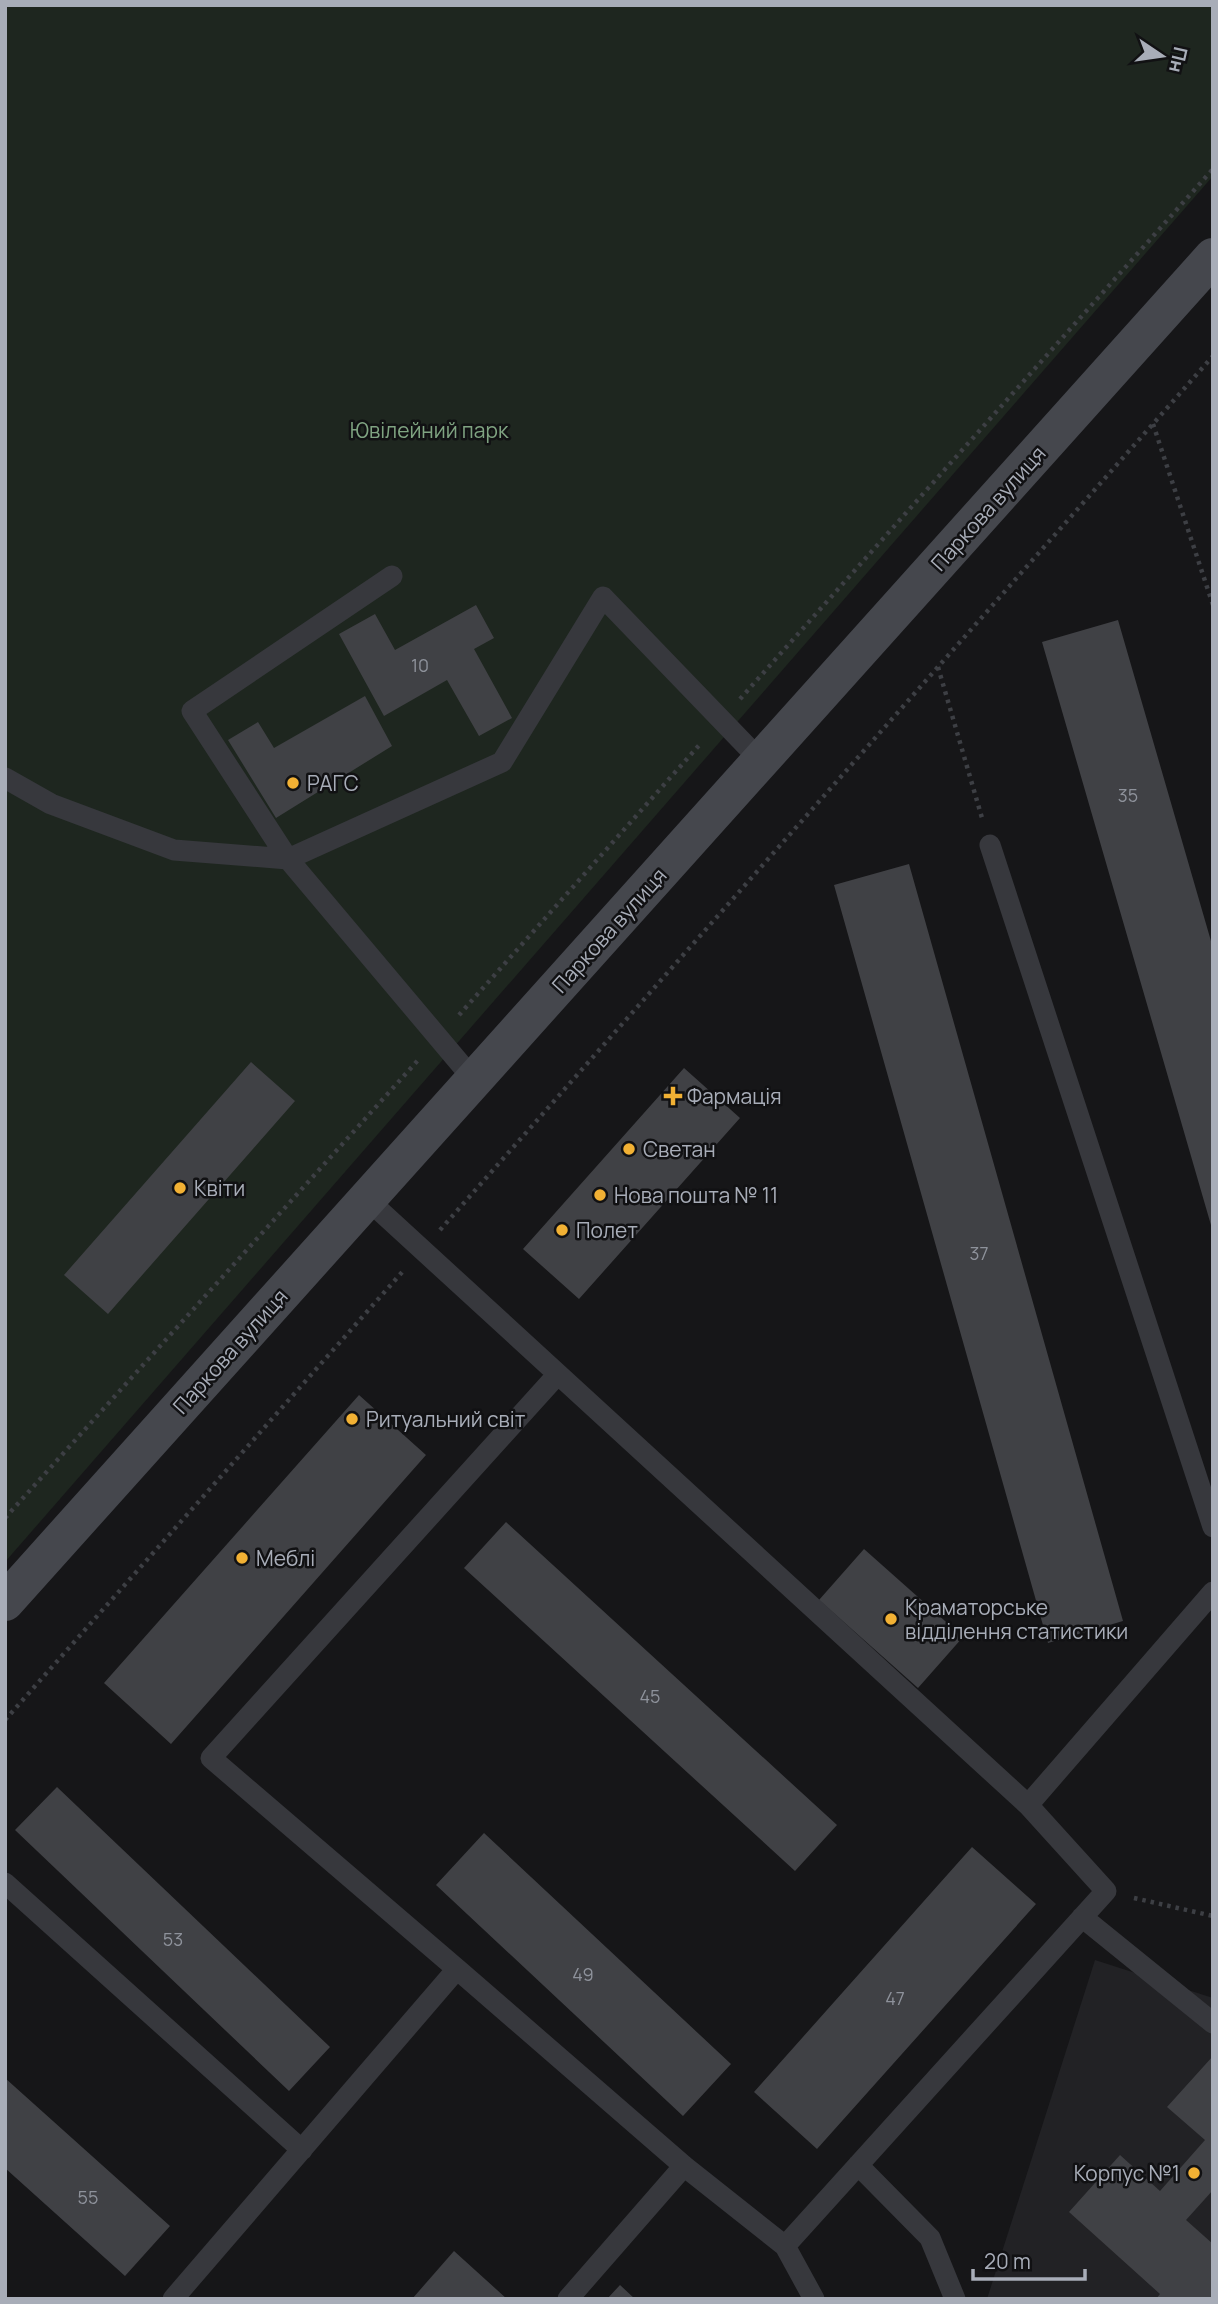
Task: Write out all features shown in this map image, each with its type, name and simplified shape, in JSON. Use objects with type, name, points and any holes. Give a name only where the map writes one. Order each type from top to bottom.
[{"type":"street","name":"Паркова вулиця","points":[[5,1602],[1213,257]]},
{"type":"lane","points":[[392,576],[192,711],[288,859],[474,1080]]},
{"type":"lane","points":[[5,778],[51,804],[174,850],[288,859],[502,762],[603,597],[761,761]]},
{"type":"lane","points":[[990,845],[1213,1527]]},
{"type":"lane","points":[[367,1199],[1028,1805],[1106,1891],[785,2246]]},
{"type":"lane","points":[[558,1374],[212,1758],[684,2166],[785,2246],[814,2299]]},
{"type":"lane","points":[[1028,1805],[1213,1592]]},
{"type":"lane","points":[[5,1883],[302,2150]]},
{"type":"lane","points":[[1083,1917],[1213,2023]]},
{"type":"lane","points":[[173,2299],[457,1969]]},
{"type":"lane","points":[[858,2165],[930,2238],[955,2299]]},
{"type":"lane","points":[[568,2299],[684,2166]]},
{"type":"path","points":[[5,1518],[439,1038],[1213,169]]},
{"type":"path","points":[[5,1720],[1213,356]]},
{"type":"path","points":[[1153,424],[1213,605]]},
{"type":"path","points":[[938,667],[990,845]]},
{"type":"path","points":[[1106,1891],[1213,1916]]},
{"type":"shaded area","points":[[1095,1960],[1213,1998],[1213,2299],[987,2299]]},
{"type":"green space","name":"Ювілейний парк","points":[[5,5],[1213,5],[1213,176],[5,1562]]},
{"type":"building","points":[[476,605],[494,638],[474,649],[512,718],[479,736],[447,680],[384,716],[339,634],[375,614],[395,650]]},
{"type":"building","points":[[1118,620],[1213,948],[1213,1232],[1042,642]]},
{"type":"building","name":"РАГС","points":[[365,696],[392,746],[276,818],[228,740],[258,722],[274,748]]},
{"type":"building","points":[[909,864],[1123,1621],[1048,1643],[834,885]]},
{"type":"building","name":"Квіти","points":[[251,1062],[295,1101],[108,1314],[64,1275]]},
{"type":"building","points":[[684,1068],[740,1118],[579,1299],[523,1249]]},
{"type":"building","points":[[359,1395],[426,1455],[171,1744],[104,1683]]},
{"type":"building","points":[[506,1522],[837,1825],[795,1871],[464,1568]]},
{"type":"building","name":"Краматорське відділення статистики","points":[[864,1549],[963,1637],[918,1688],[819,1600]]},
{"type":"building","points":[[57,1787],[330,2047],[289,2091],[15,1830]]},
{"type":"building","points":[[484,1833],[731,2064],[683,2116],[436,1885]]},
{"type":"building","points":[[972,1847],[1036,1904],[817,2149],[754,2092]]},
{"type":"building","name":"Корпус №1","points":[[1213,2056],[1213,2190],[1186,2220],[1213,2244],[1213,2299],[1156,2299],[1160,2294],[1069,2212],[1120,2155],[1160,2191],[1205,2140],[1167,2107]]},
{"type":"building","points":[[5,2078],[170,2226],[125,2276],[5,2168]]},
{"type":"building","points":[[454,2251],[507,2299],[412,2299]]},
{"type":"building","points":[[620,2285],[635,2299],[607,2299]]},
{"type":"place","name":"РАГС","points":[[293,783]]},
{"type":"place","name":"Фармація","points":[[673,1096]]},
{"type":"place","name":"Светан","points":[[629,1149]]},
{"type":"place","name":"Квіти","points":[[180,1188]]},
{"type":"place","name":"Нова пошта № 11","points":[[600,1195]]},
{"type":"place","name":"Полет","points":[[562,1230]]},
{"type":"place","name":"Ритуальний світ","points":[[352,1419]]},
{"type":"place","name":"Меблі","points":[[242,1558]]},
{"type":"place","name":"Краматорське відділення статистики","points":[[891,1619]]},
{"type":"place","name":"Корпус №1","points":[[1194,2173]]}]
